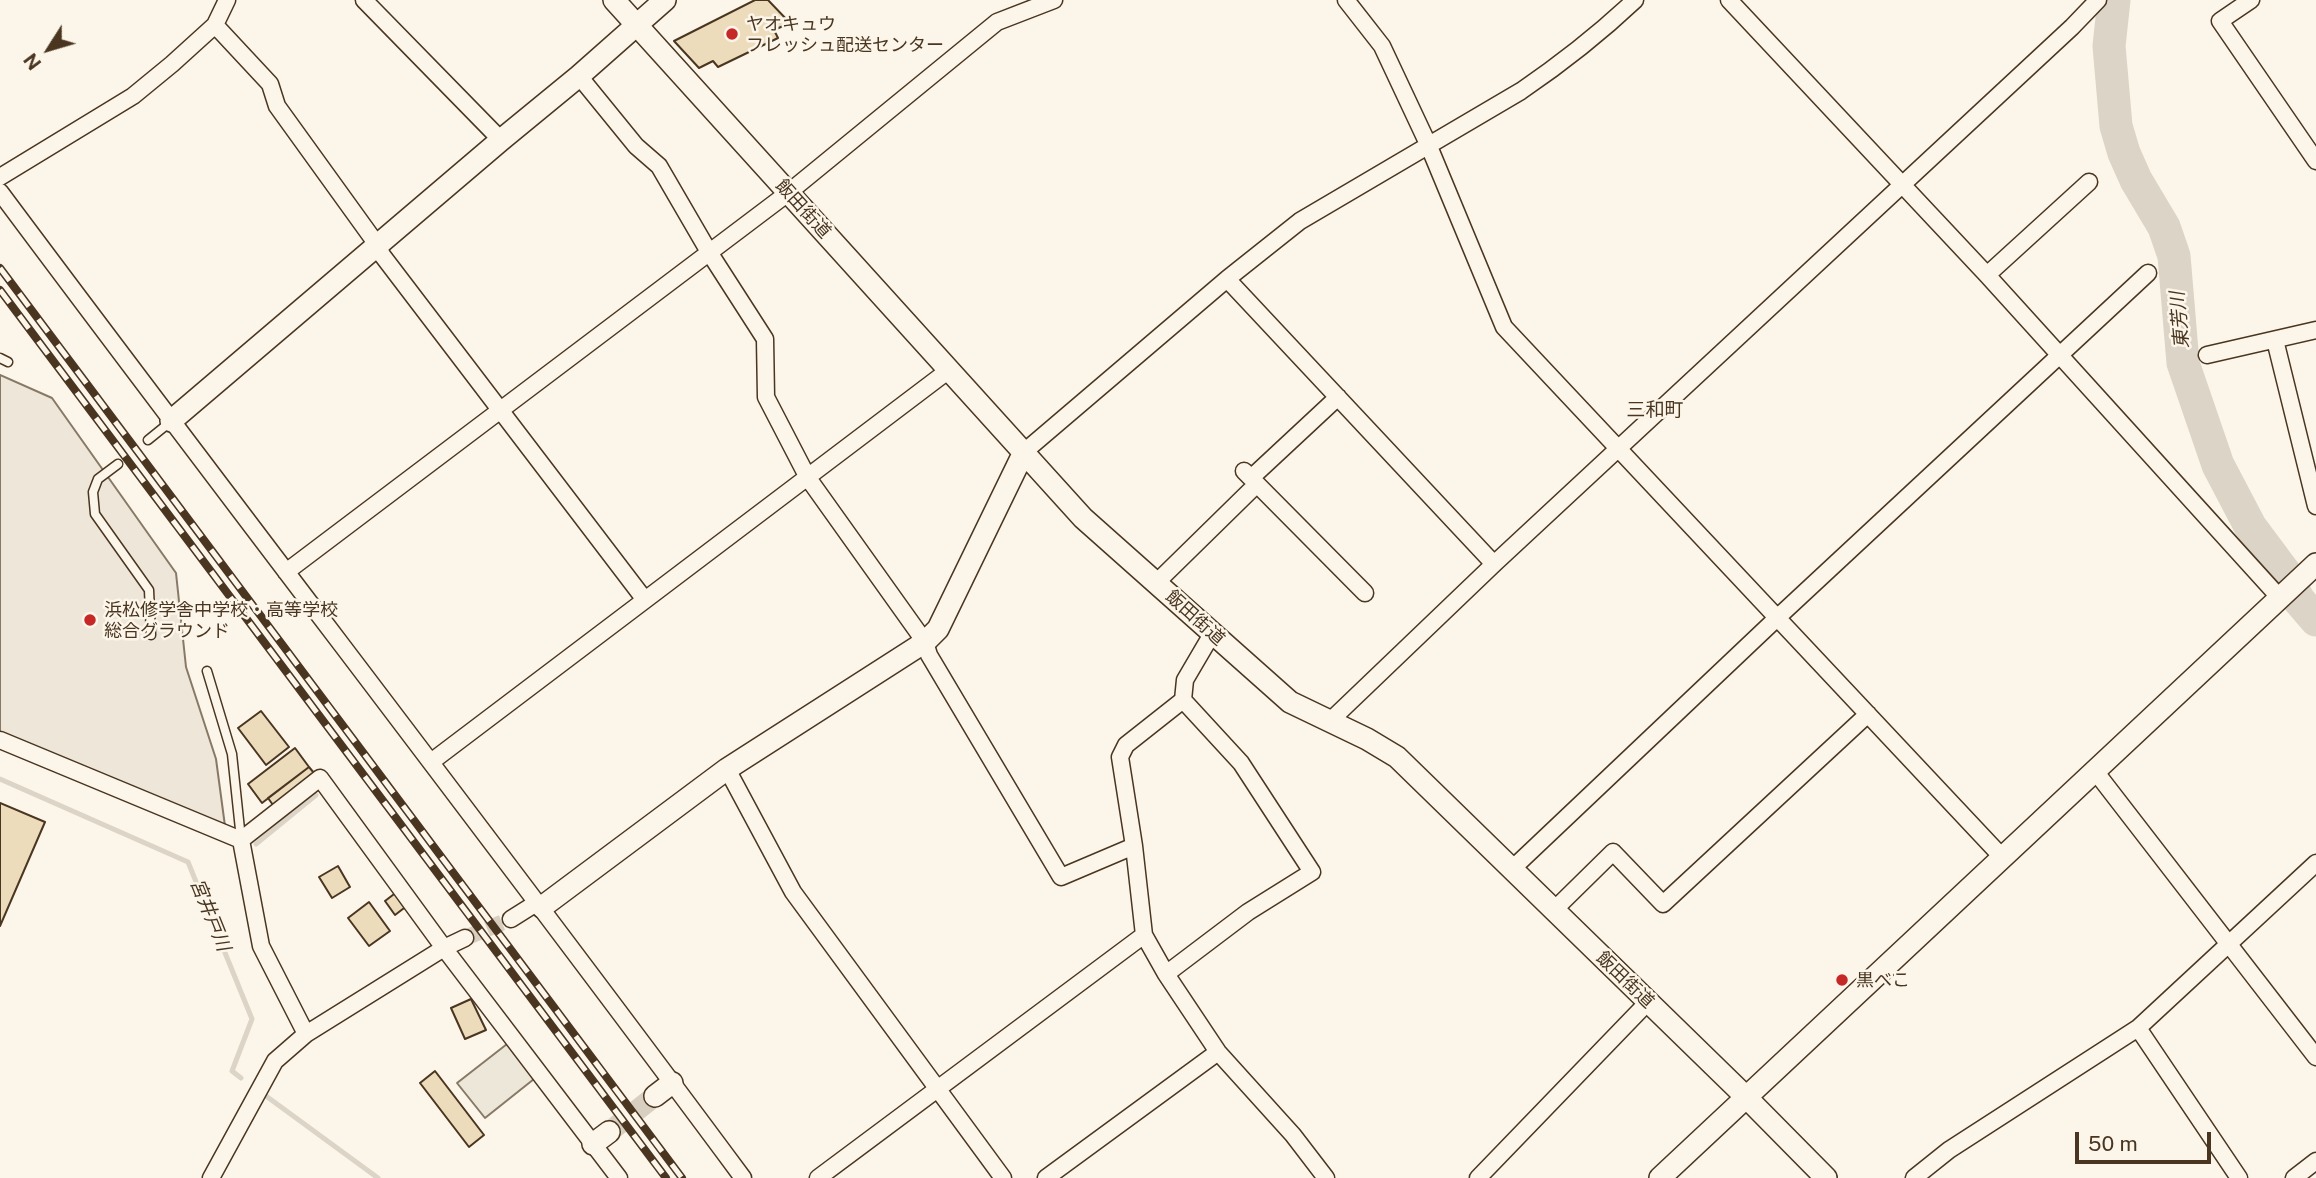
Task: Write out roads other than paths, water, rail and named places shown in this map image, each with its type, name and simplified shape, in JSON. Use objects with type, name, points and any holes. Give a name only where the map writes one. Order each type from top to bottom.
[{"type":"street","points":[[0,177],[133,96],[215,24],[227,0]]},
{"type":"street","points":[[364,0],[501,140]]},
{"type":"street","name":"飯田街道","points":[[614,0],[1083,518],[1290,702],[1367,739],[1397,757],[1826,1178]]},
{"type":"street","points":[[171,421],[666,0]]},
{"type":"street","points":[[286,572],[788,193],[997,22],[1053,0]]},
{"type":"street","points":[[1346,0],[1382,46],[1428,144],[1504,327],[2002,857]]},
{"type":"street","points":[[511,919],[540,905],[727,769],[925,642],[938,629],[1024,452],[1227,279],[1300,221],[1544,76],[1603,30],[1636,0]]},
{"type":"street","points":[[1729,0],[1987,275],[2280,598]]},
{"type":"street","points":[[1329,722],[1494,564],[2098,0]]},
{"type":"street","points":[[2251,0],[2220,22],[2316,162]]},
{"type":"street","points":[[215,24],[270,83],[277,106],[378,246],[382,256],[645,600]]},
{"type":"street","points":[[579,76],[636,146],[659,166],[709,252],[765,339],[766,397],[808,478],[925,642],[929,655],[1061,877],[1134,846]]},
{"type":"street","points":[[1987,275],[2089,182]]},
{"type":"street","points":[[0,192],[540,905],[743,1178]]},
{"type":"street","points":[[1512,869],[2148,273]]},
{"type":"street","points":[[1227,279],[1494,564]]},
{"type":"street","points":[[2207,355],[2316,330]]},
{"type":"street","points":[[2275,340],[2316,506]]},
{"type":"street","points":[[430,762],[949,370]]},
{"type":"street","points":[[1156,583],[1251,478],[1338,397]]},
{"type":"street","points":[[1251,478],[1365,593]]},
{"type":"street","points":[[1660,1178],[2316,564]]},
{"type":"street","points":[[1212,634],[1185,680],[1183,700],[1126,745],[1120,757],[1144,935],[1166,974],[1218,1052],[1293,1135],[1326,1178]]},
{"type":"street","points":[[1166,974],[1248,912],[1312,872],[1241,763],[1183,700]]},
{"type":"street","points":[[1554,910],[1613,852],[1663,904],[1868,714]]},
{"type":"street","points":[[0,740],[241,840]]},
{"type":"street","points":[[727,769],[793,892],[1003,1178]]},
{"type":"street","points":[[2095,771],[2316,1057]]},
{"type":"street","points":[[241,840],[320,778],[444,947],[601,1138],[619,1178]]},
{"type":"street","points":[[241,840],[261,946],[306,1034]]},
{"type":"street","points":[[1914,1178],[1950,1150],[2138,1028],[2316,863]]},
{"type":"street","points":[[818,1178],[1144,935]]},
{"type":"street","points":[[211,1178],[275,1061],[306,1034],[444,947],[465,938]]},
{"type":"street","points":[[1478,1178],[1648,1002]]},
{"type":"street","points":[[2138,1028],[2239,1178]]},
{"type":"street","points":[[1046,1178],[1218,1052]]},
{"type":"street","points":[[655,1096],[672,1083]]},
{"type":"street","points":[[2294,1178],[2316,1161]]},
{"type":"lane","points":[[148,440],[171,421]]},
{"type":"lane","points":[[118,464],[98,479],[93,492],[95,514],[149,590],[152,635]]},
{"type":"lane","points":[[207,671],[232,754],[241,840]]},
{"type":"waterway","name":"東芳川","points":[[2114,0],[2109,46],[2116,126],[2136,180],[2164,227],[2174,256],[2183,363],[2218,465],[2250,526],[2285,573],[2298,599],[2316,620]]},
{"type":"waterway","name":"宮井戸川","points":[[0,779],[188,862],[252,1019],[232,1071],[241,1078]]},
{"type":"waterway","points":[[256,844],[316,795]]},
{"type":"waterway","name":"宮井戸川","points":[[266,1096],[378,1178]]},
{"type":"tunnel","points":[[465,938],[511,919]]},
{"type":"tunnel","points":[[609,1132],[655,1096]]},
{"type":"railway","points":[[0,268],[682,1178]]},
{"type":"railway","points":[[0,290],[666,1178]]},
{"type":"place","name":"ヤオキュウ フレッシュ配送センター","points":[[732,34]]},
{"type":"place","name":"浜松修学舎中学校・高等学校 総合グラウンド","points":[[90,620]]},
{"type":"place","name":"黒べこ","points":[[1842,980]]},
{"type":"district","name":"三和町","points":[[1655,410]]}]
